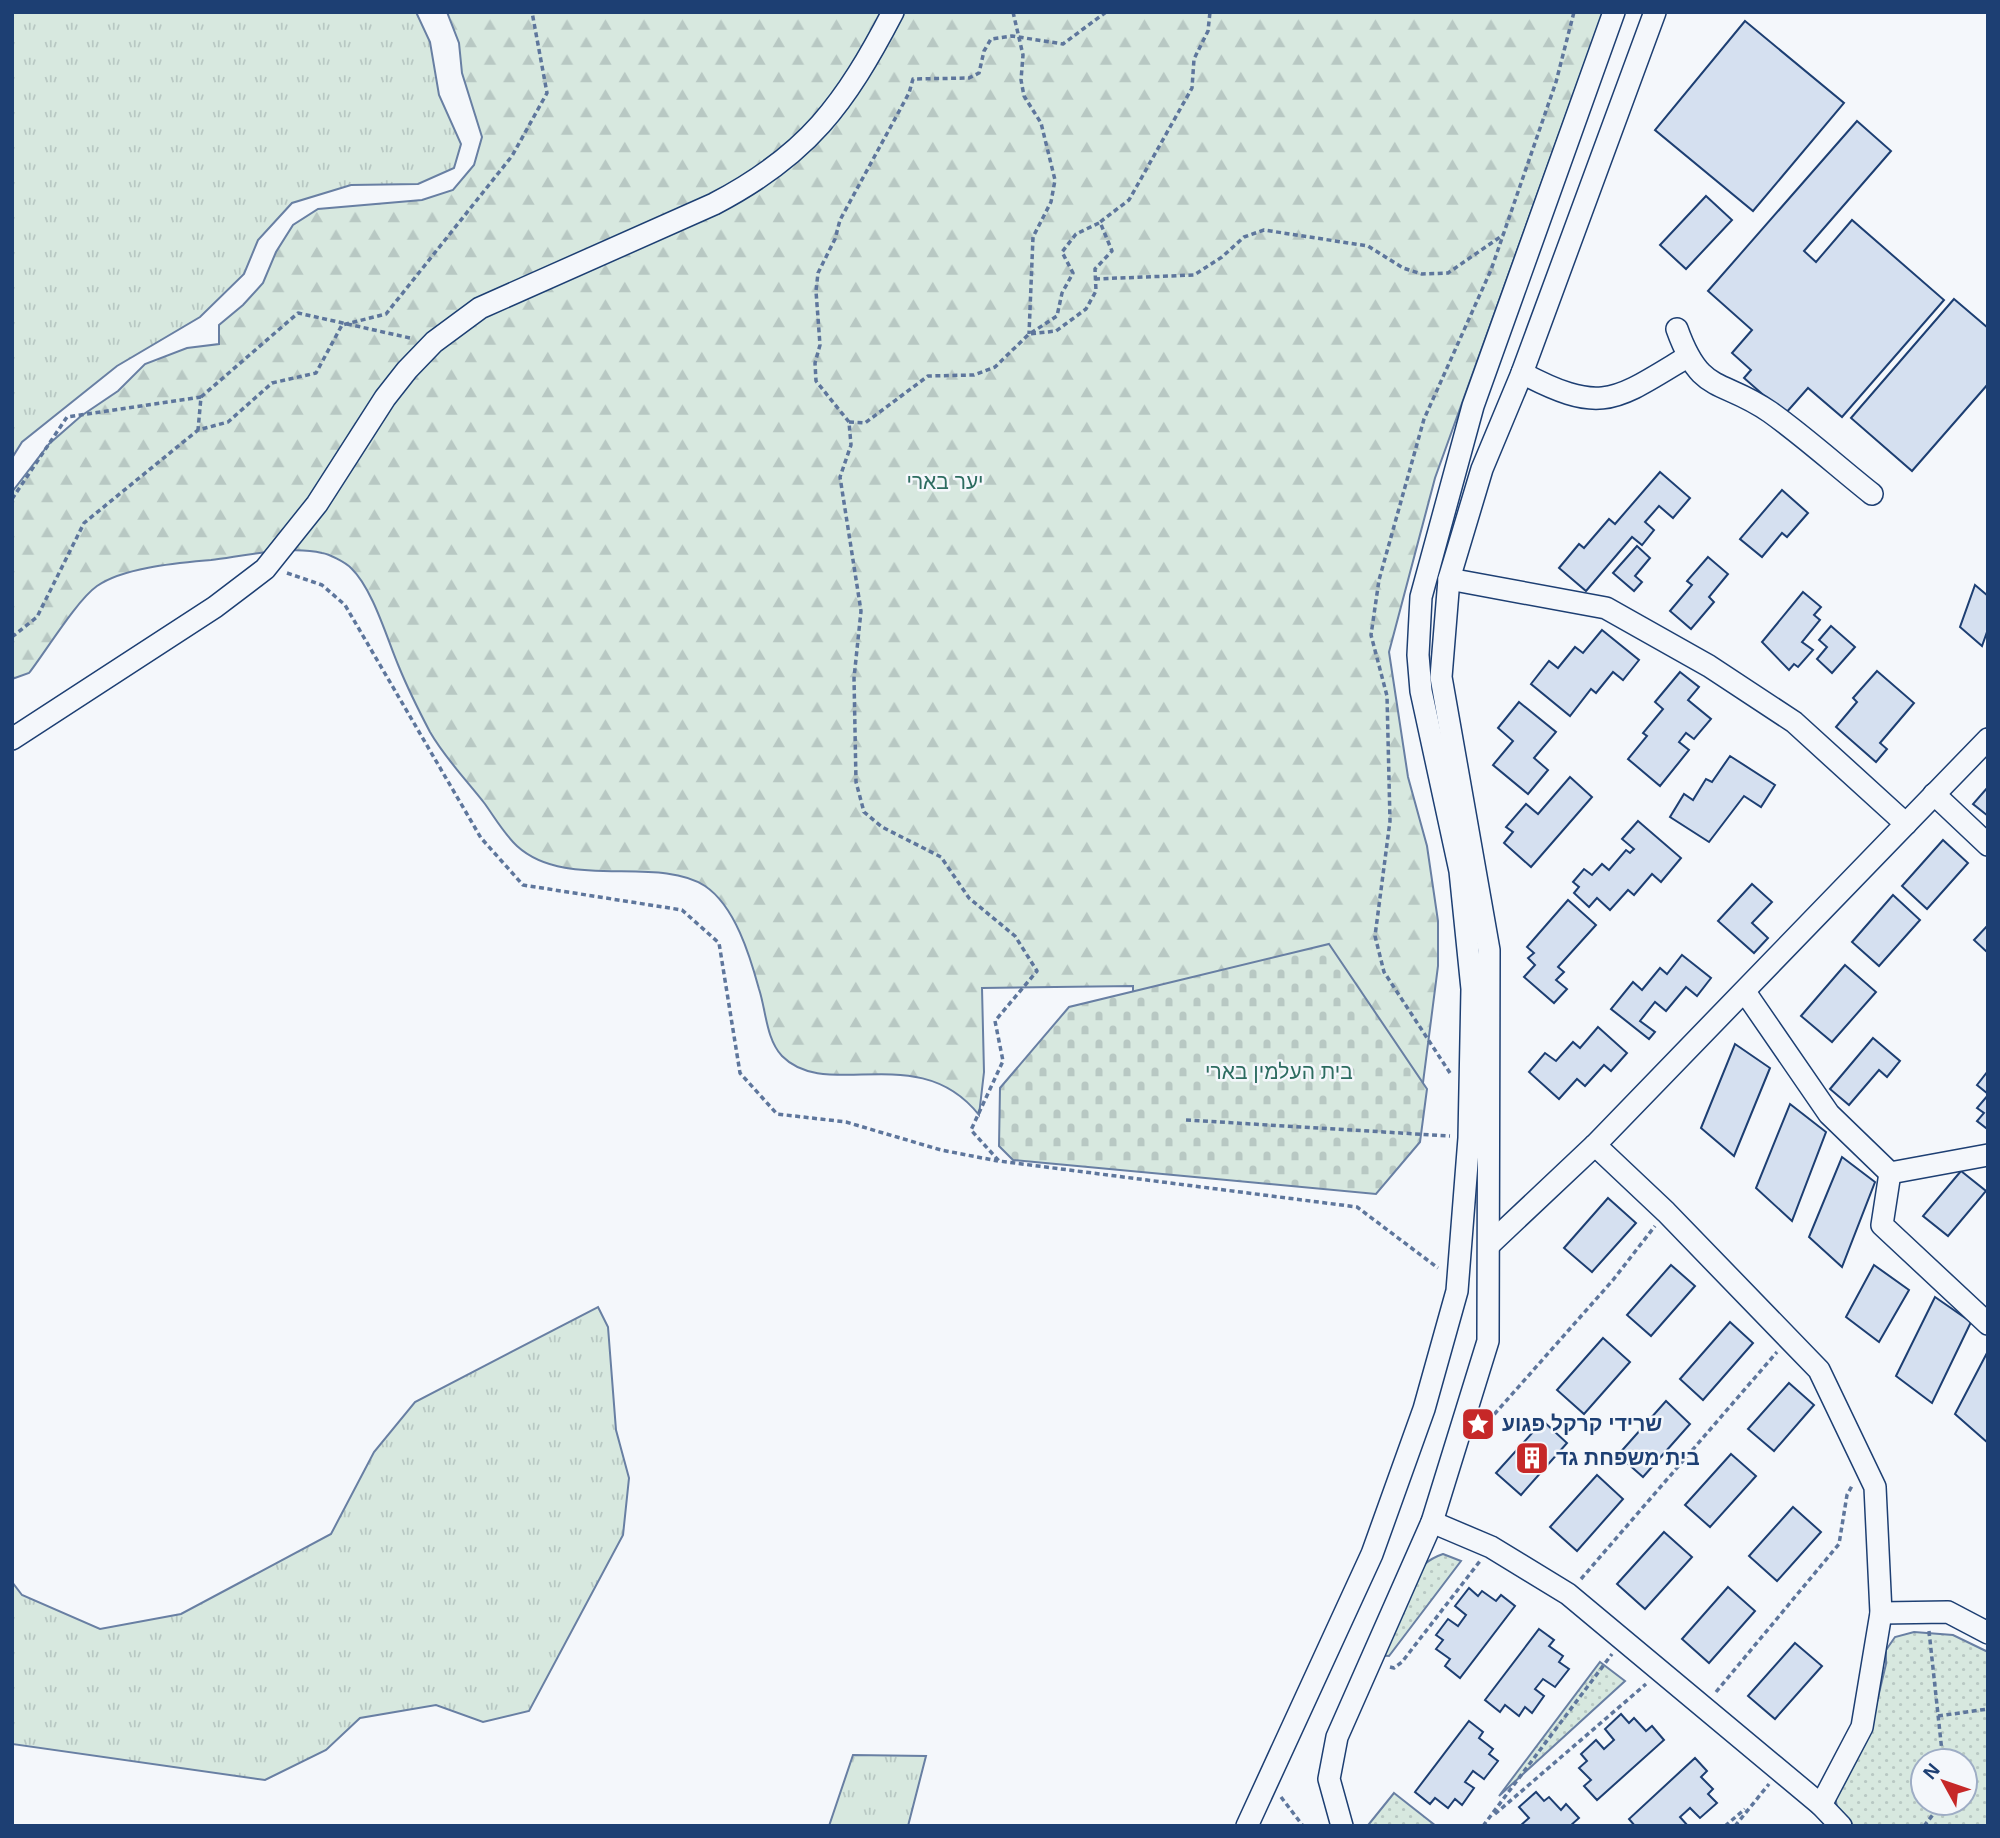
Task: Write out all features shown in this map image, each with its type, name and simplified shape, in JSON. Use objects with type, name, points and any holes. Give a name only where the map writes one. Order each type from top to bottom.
[{"type":"street","points":[[12,740],[215,607],[265,569],[317,504],[385,398],[407,370],[435,342],[480,308],[714,204],[746,187],[777,165],[815,132],[839,105],[858,79],[893,12]]},
{"type":"street","points":[[1247,1826],[1266,1779],[1372,1554],[1424,1409],[1458,1291],[1469,1138],[1472,989],[1460,871],[1429,742],[1421,691],[1418,655],[1421,597],[1473,406],[1614,12]]},
{"type":"street","points":[[1342,1826],[1329,1779],[1337,1737],[1432,1522],[1488,1341],[1489,950],[1441,677],[1449,579],[1482,469],[1522,373],[1655,12]]},
{"type":"street","points":[[1677,329],[1687,357],[1709,382],[1768,410],[1872,494]]},
{"type":"street","points":[[1522,373],[1556,391],[1599,400],[1640,385],[1687,357]]},
{"type":"street","points":[[1449,579],[1606,608],[1709,666],[1794,722],[1906,824]]},
{"type":"street","points":[[1490,1244],[1595,1145],[1988,739]]},
{"type":"street","points":[[1934,794],[1988,845]]},
{"type":"street","points":[[1745,992],[1829,1114],[1890,1173]]},
{"type":"street","points":[[1595,1145],[1666,1212],[1819,1370],[1875,1487],[1881,1613],[1862,1727],[1821,1805]]},
{"type":"street","points":[[1890,1173],[1988,1155]]},
{"type":"street","points":[[1890,1173],[1882,1225],[1988,1324]]},
{"type":"street","points":[[1432,1522],[1491,1548],[1568,1594],[1821,1805],[1841,1826]]},
{"type":"street","points":[[1881,1613],[1948,1612],[1988,1633]]},
{"type":"path","points":[[12,637],[37,617],[84,523],[198,430],[228,422],[272,383],[316,373],[341,325],[386,314],[512,156],[547,93],[532,12]]},
{"type":"path","points":[[1013,12],[1020,37],[1024,96],[1041,123],[1055,180],[1051,202],[1033,237],[1030,334]]},
{"type":"path","points":[[999,1161],[971,1130],[1003,1061],[995,1021],[1037,971],[1015,936],[969,898],[941,857],[882,828],[864,812],[856,782],[854,677],[861,611],[840,477],[851,445],[849,422],[816,381],[815,363],[820,345],[816,291],[818,273],[835,239],[840,220],[909,93],[912,79],[969,78],[979,73],[984,51],[991,39],[1020,37],[1063,44],[1107,12]]},
{"type":"path","points":[[849,422],[865,423],[928,376],[974,375],[995,366],[1030,334],[1057,316],[1062,293],[1073,273],[1062,252],[1076,234],[1100,222],[1129,200],[1192,88],[1194,59],[1208,31],[1210,12]]},
{"type":"path","points":[[1030,334],[1056,331],[1086,309],[1096,290],[1095,269],[1112,251],[1100,222]]},
{"type":"path","points":[[1095,279],[1194,275],[1222,257],[1244,237],[1264,230],[1368,246],[1403,268],[1422,274],[1448,273],[1504,234]]},
{"type":"path","points":[[12,499],[66,417],[201,397],[298,313],[341,325],[435,342]]},
{"type":"path","points":[[198,430],[201,397]]},
{"type":"path","points":[[265,569],[300,575],[322,585],[345,605],[481,838],[523,885],[682,910],[719,943],[740,1073],[777,1114],[846,1122],[941,1150],[999,1161],[1357,1207],[1433,1262],[1458,1291]]},
{"type":"path","points":[[1186,1120],[1469,1138]]},
{"type":"path","points":[[1483,1427],[1613,1280],[1666,1212]]},
{"type":"path","points":[[1568,1594],[1788,1338]]},
{"type":"path","points":[[1704,1707],[1839,1544],[1847,1495],[1854,1482],[1868,1472]]},
{"type":"path","points":[[1371,1659],[1394,1668],[1402,1662],[1491,1548]]},
{"type":"path","points":[[1927,1612],[1941,1747]]},
{"type":"path","points":[[1482,1826],[1624,1639]]},
{"type":"path","points":[[1488,1819],[1661,1671]]},
{"type":"path","points":[[1938,1716],[1988,1709]]},
{"type":"path","points":[[1725,1826],[1752,1803],[1780,1773]]},
{"type":"path","points":[[1266,1779],[1303,1826]]},
{"type":"path","points":[[1735,1826],[1752,1803]]},
{"type":"green space","points":[[12,12],[416,12],[430,42],[439,95],[461,144],[454,168],[418,184],[351,185],[292,203],[258,240],[244,274],[200,317],[117,366],[22,442],[12,458]]},
{"type":"green space","name":"יער בארי","points":[[447,12],[1603,12],[1435,478],[1389,652],[1408,777],[1427,846],[1438,921],[1438,966],[1420,1106],[1133,1000],[1133,986],[982,988],[984,1072],[979,1115],[955,1093],[929,1080],[902,1075],[823,1074],[801,1069],[782,1056],[777,1049],[740,933],[725,906],[705,886],[685,877],[662,873],[560,867],[537,859],[513,842],[430,732],[402,675],[373,601],[359,577],[345,563],[325,554],[296,550],[267,552],[152,567],[122,574],[89,593],[29,673],[12,679],[12,492],[49,444],[81,416],[118,391],[145,364],[187,348],[219,344],[219,325],[243,305],[263,283],[276,252],[293,225],[318,209],[422,200],[453,190],[474,165],[482,137],[462,73],[459,43]]},
{"type":"green space","name":"בית העלמין בארי","points":[[1329,944],[1427,1089],[1420,1142],[1376,1194],[1013,1160],[999,1146],[1000,1088],[1069,1007]]},
{"type":"green space","points":[[598,1307],[608,1327],[616,1430],[629,1478],[623,1535],[529,1711],[483,1722],[436,1705],[360,1718],[326,1750],[265,1780],[12,1744],[12,1582],[22,1595],[100,1629],[181,1614],[331,1534],[374,1452],[415,1402]]},
{"type":"green space","points":[[1443,1554],[1461,1561],[1389,1656],[1373,1655],[1408,1582],[1429,1561]]},
{"type":"green space","points":[[1914,1632],[1953,1635],[1988,1652],[1988,1826],[1853,1826],[1838,1813],[1835,1796],[1872,1723],[1886,1664],[1886,1650],[1895,1637]]},
{"type":"green space","points":[[1600,1662],[1625,1681],[1499,1796]]},
{"type":"green space","points":[[853,1755],[926,1756],[908,1826],[829,1826]]},
{"type":"green space","points":[[1394,1793],[1436,1826],[1371,1826],[1369,1824]]},
{"type":"building","points":[[1745,21],[1844,103],[1753,211],[1655,130]]},
{"type":"building","points":[[1857,121],[1891,151],[1804,251],[1816,262],[1852,220],[1944,300],[1842,417],[1808,388],[1785,414],[1744,378],[1751,370],[1732,353],[1752,330],[1708,291]]},
{"type":"building","points":[[1706,196],[1732,220],[1686,269],[1660,245]]},
{"type":"building","points":[[1954,299],[1988,328],[1988,384],[1912,471],[1851,418]]},
{"type":"building","points":[[1660,472],[1690,498],[1673,518],[1659,506],[1645,522],[1654,530],[1642,545],[1632,537],[1586,591],[1559,568],[1579,544],[1584,548],[1609,519],[1615,524]]},
{"type":"building","points":[[1782,490],[1808,513],[1787,537],[1782,533],[1762,557],[1740,539]]},
{"type":"building","points":[[1637,546],[1650,558],[1635,576],[1642,582],[1634,591],[1613,573]]},
{"type":"building","points":[[1708,557],[1728,574],[1709,597],[1714,602],[1691,629],[1670,611],[1692,585],[1687,581]]},
{"type":"building","points":[[1975,585],[1988,596],[1988,629],[1982,646],[1960,627]]},
{"type":"building","points":[[1803,592],[1821,607],[1814,615],[1820,620],[1802,642],[1813,650],[1798,667],[1794,664],[1789,670],[1762,642]]},
{"type":"building","points":[[1831,626],[1855,647],[1832,673],[1817,659],[1827,647],[1819,640]]},
{"type":"building","points":[[1602,630],[1639,660],[1623,680],[1613,672],[1596,693],[1591,689],[1570,716],[1531,684],[1549,661],[1558,668],[1575,647],[1583,653]]},
{"type":"building","points":[[1877,671],[1914,703],[1880,743],[1887,749],[1876,762],[1836,727],[1857,702],[1853,698]]},
{"type":"building","points":[[1680,672],[1699,687],[1688,700],[1711,719],[1694,739],[1686,733],[1679,742],[1689,750],[1660,786],[1628,759],[1647,736],[1643,733],[1663,709],[1655,702]]},
{"type":"building","points":[[1519,702],[1556,732],[1534,758],[1548,770],[1528,794],[1493,765],[1513,741],[1498,728]]},
{"type":"building","points":[[1730,756],[1775,785],[1761,807],[1744,796],[1709,842],[1670,817],[1684,794],[1693,800],[1706,779],[1712,782]]},
{"type":"building","points":[[1570,777],[1592,797],[1531,867],[1504,843],[1513,832],[1506,827],[1526,804],[1538,814]]},
{"type":"building","points":[[1988,787],[1988,816],[1973,804]]},
{"type":"building","points":[[1638,821],[1681,858],[1661,882],[1652,874],[1634,895],[1628,890],[1610,910],[1597,898],[1589,907],[1574,893],[1579,887],[1573,882],[1584,869],[1592,875],[1602,864],[1609,870],[1626,850],[1630,853],[1634,849],[1622,839]]},
{"type":"building","points":[[1943,840],[1968,863],[1927,909],[1902,886]]},
{"type":"building","points":[[1752,884],[1772,902],[1752,923],[1768,938],[1754,953],[1718,921]]},
{"type":"building","points":[[1893,895],[1920,920],[1879,966],[1852,942]]},
{"type":"building","points":[[1568,900],[1596,925],[1558,967],[1564,972],[1556,980],[1567,989],[1554,1003],[1524,977],[1535,965],[1528,958],[1534,953],[1527,947]]},
{"type":"building","points":[[1988,925],[1988,953],[1974,940]]},
{"type":"building","points":[[1682,955],[1711,978],[1697,996],[1686,987],[1666,1011],[1655,1002],[1640,1021],[1655,1032],[1649,1039],[1611,1009],[1633,982],[1642,990],[1660,968],[1667,974]]},
{"type":"building","points":[[1845,965],[1876,992],[1832,1042],[1801,1016]]},
{"type":"building","points":[[1598,1027],[1627,1053],[1611,1071],[1604,1065],[1585,1086],[1577,1079],[1559,1099],[1529,1072],[1545,1053],[1556,1061],[1573,1042],[1580,1048]]},
{"type":"building","points":[[1873,1038],[1900,1061],[1887,1077],[1879,1070],[1849,1105],[1830,1089]]},
{"type":"building","points":[[1735,1044],[1770,1068],[1734,1156],[1701,1128]]},
{"type":"building","points":[[1988,1071],[1988,1094],[1977,1085]]},
{"type":"building","points":[[1988,1095],[1986,1128],[1977,1121],[1984,1113],[1977,1108]]},
{"type":"building","points":[[1790,1104],[1826,1132],[1792,1221],[1756,1188]]},
{"type":"building","points":[[1842,1157],[1875,1182],[1842,1267],[1809,1237]]},
{"type":"building","points":[[1961,1171],[1986,1191],[1948,1236],[1923,1216]]},
{"type":"building","points":[[1608,1198],[1636,1223],[1592,1272],[1564,1248]]},
{"type":"building","points":[[1671,1265],[1695,1286],[1651,1336],[1627,1315]]},
{"type":"building","points":[[1874,1265],[1909,1290],[1879,1342],[1846,1317]]},
{"type":"building","points":[[1935,1297],[1971,1322],[1932,1403],[1896,1376]]},
{"type":"building","points":[[1730,1322],[1753,1343],[1703,1400],[1680,1379]]},
{"type":"building","points":[[1603,1338],[1630,1362],[1584,1414],[1557,1390]]},
{"type":"building","points":[[1988,1351],[1988,1443],[1955,1414]]},
{"type":"building","points":[[1789,1383],[1814,1405],[1774,1451],[1748,1429]]},
{"type":"building","points":[[1666,1401],[1690,1424],[1643,1477],[1618,1455]]},
{"type":"building","name":"בית משפחת גד","points":[[1543,1421],[1567,1443],[1521,1495],[1496,1473]]},
{"type":"building","points":[[1731,1454],[1756,1476],[1710,1527],[1685,1505]]},
{"type":"building","points":[[1597,1475],[1623,1499],[1577,1551],[1550,1527]]},
{"type":"building","points":[[1793,1507],[1821,1532],[1777,1581],[1749,1556]]},
{"type":"building","points":[[1664,1532],[1692,1557],[1645,1609],[1617,1584]]},
{"type":"building","points":[[1728,1587],[1755,1611],[1709,1663],[1682,1639]]},
{"type":"building","points":[[1469,1588],[1478,1596],[1482,1591],[1496,1601],[1501,1595],[1515,1606],[1460,1678],[1445,1666],[1450,1659],[1436,1649],[1443,1640],[1436,1635],[1448,1619],[1458,1626],[1466,1615],[1455,1606]]},
{"type":"building","points":[[1539,1629],[1554,1640],[1549,1646],[1563,1656],[1559,1662],[1569,1669],[1555,1687],[1543,1679],[1535,1689],[1544,1696],[1532,1713],[1525,1707],[1519,1716],[1505,1705],[1500,1712],[1485,1700]]},
{"type":"building","points":[[1795,1643],[1822,1666],[1775,1719],[1748,1696]]},
{"type":"building","points":[[1621,1714],[1629,1723],[1634,1718],[1646,1731],[1652,1726],[1664,1740],[1597,1800],[1584,1786],[1591,1780],[1579,1768],[1587,1761],[1581,1754],[1596,1740],[1604,1749],[1614,1740],[1605,1729]]},
{"type":"building","points":[[1469,1721],[1483,1732],[1479,1738],[1493,1749],[1489,1754],[1498,1761],[1484,1779],[1473,1771],[1465,1782],[1474,1788],[1462,1805],[1455,1799],[1448,1808],[1435,1798],[1430,1804],[1415,1792]]},
{"type":"building","points":[[1695,1758],[1707,1771],[1701,1777],[1713,1789],[1708,1794],[1717,1803],[1700,1818],[1690,1808],[1680,1817],[1688,1826],[1635,1826],[1629,1819]]},
{"type":"building","points":[[1536,1792],[1544,1801],[1549,1797],[1561,1810],[1566,1804],[1579,1818],[1570,1826],[1520,1826],[1529,1818],[1519,1807]]},
{"type":"place","name":"שרידי קרקל פגוע","points":[[1478,1424]]},
{"type":"place","name":"בית משפחת גד","points":[[1532,1458]]}]
